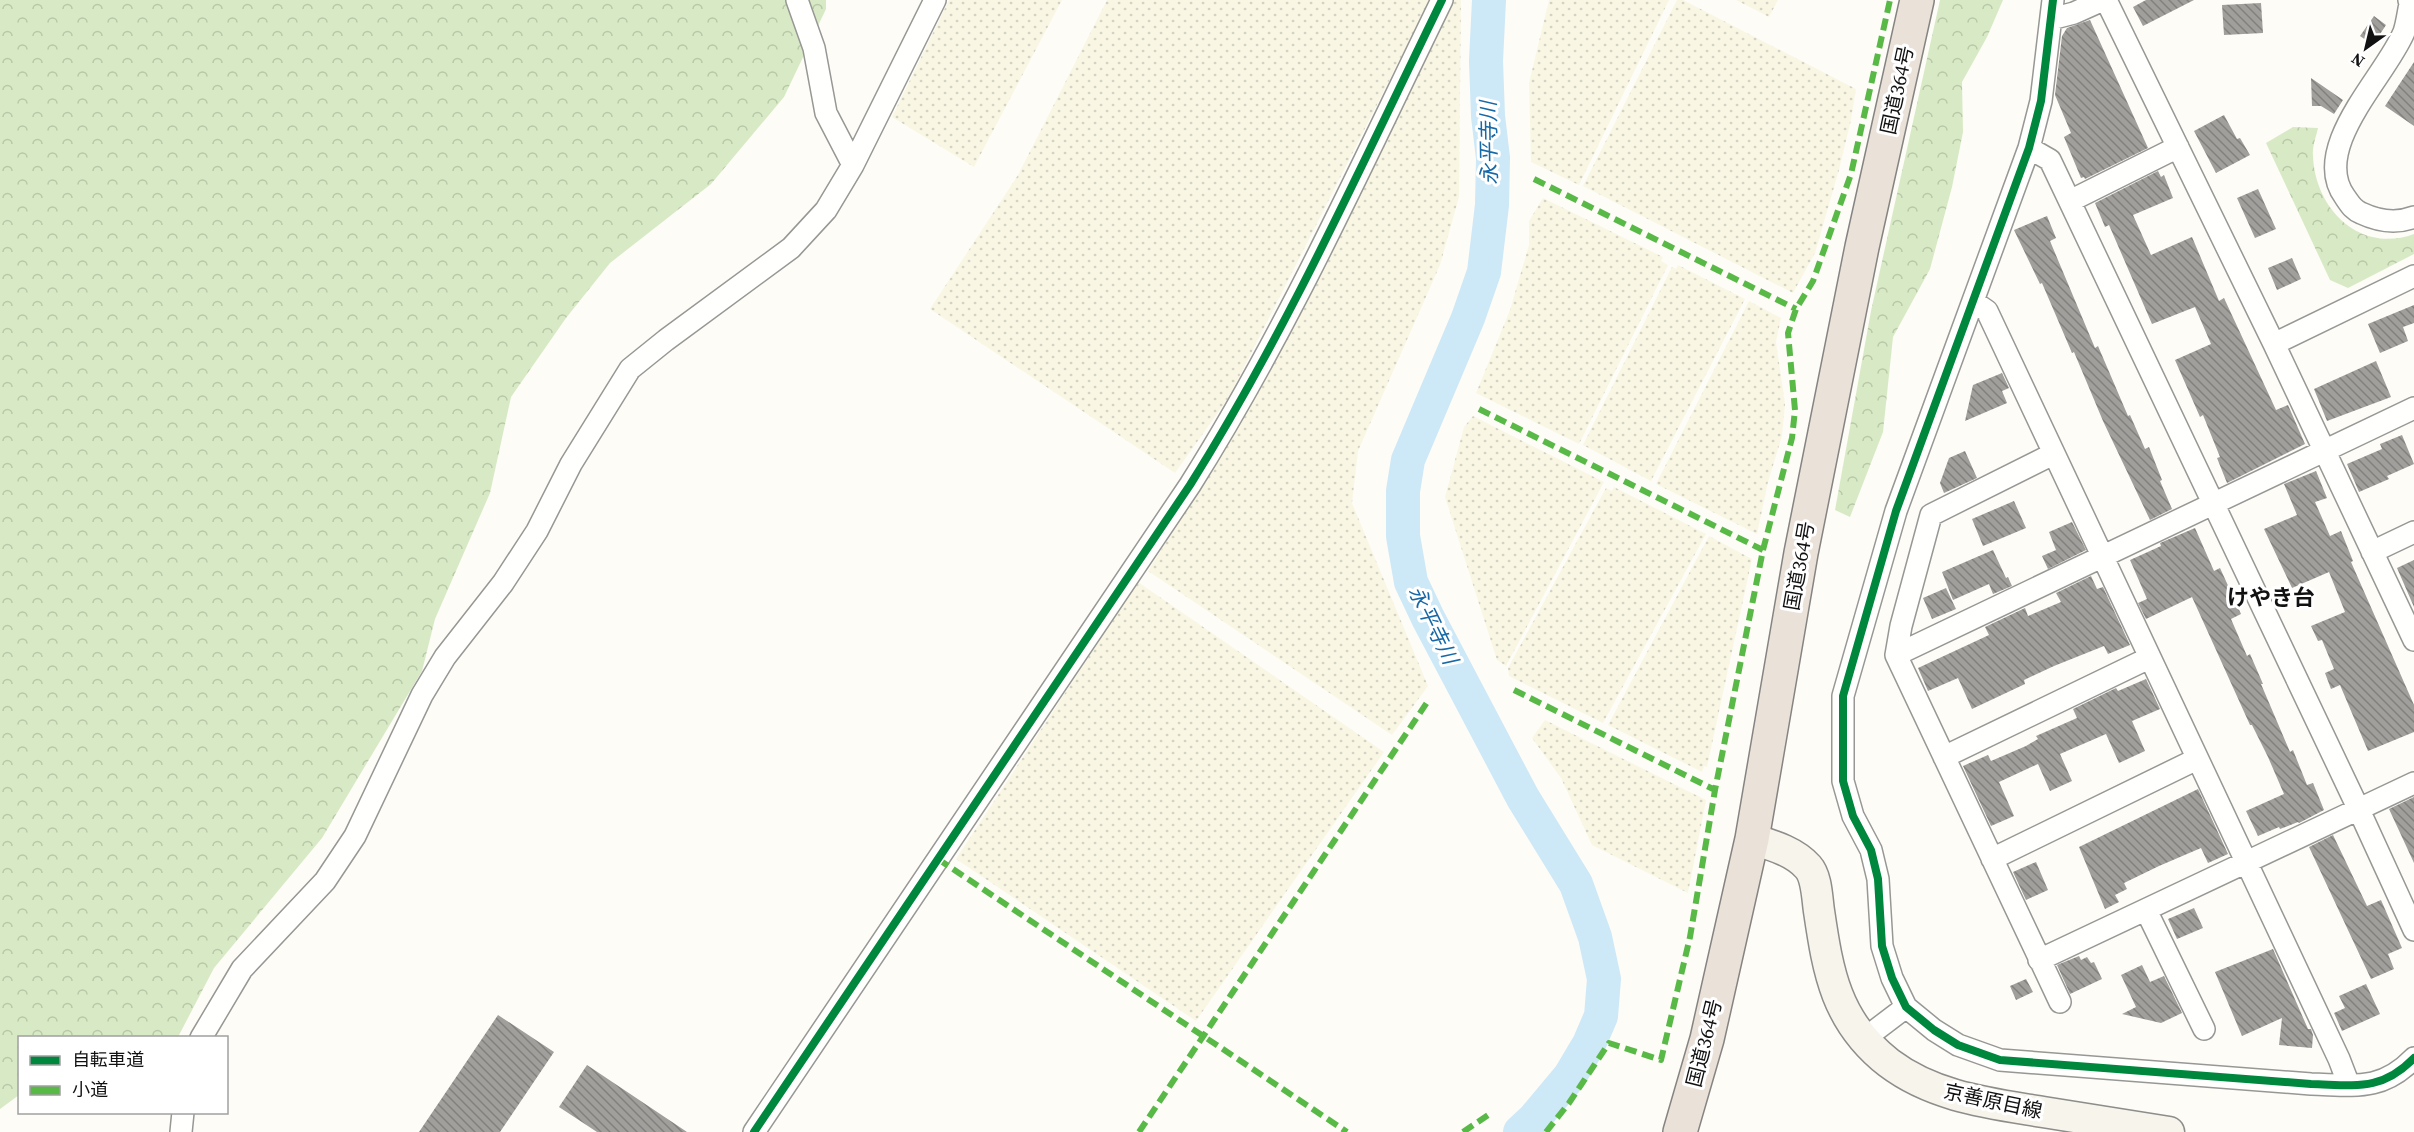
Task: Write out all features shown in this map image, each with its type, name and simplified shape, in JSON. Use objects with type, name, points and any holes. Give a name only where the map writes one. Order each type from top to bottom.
[{"type":"highway","name":"国道364号","points":[[1680,1132],[1707,1039],[1752,839],[1801,553],[1862,248],[1917,0]]},
{"type":"main road","name":"京善原目線","points":[[1752,839],[1799,858],[1810,869],[1829,975],[1841,1006],[1864,1039],[1906,1075],[1932,1088],[1966,1099],[2169,1132]]},
{"type":"street","points":[[797,0],[814,48],[826,113],[853,165]]},
{"type":"street","points":[[202,1036],[242,969],[325,881],[355,836],[422,696],[446,657],[475,616],[503,583],[537,531],[571,464],[630,369],[791,248],[826,210],[853,165],[935,0]]},
{"type":"street","points":[[754,1132],[1190,485],[1224,431],[1294,303],[1442,0]]},
{"type":"street","points":[[2414,640],[2274,345],[2105,0],[2074,13],[2052,9],[2041,101],[2029,148],[1896,511],[1843,696],[1843,781],[1853,816],[1871,850],[1878,879],[1881,946],[1892,978],[1906,1007],[1934,1030],[1958,1045],[2000,1060],[2349,1085],[2379,1083],[2400,1072],[2414,1059]]},
{"type":"street","points":[[2409,0],[2404,32],[2341,138],[2335,165],[2340,190],[2355,210],[2376,220],[2402,222],[2414,217]]},
{"type":"street","points":[[2070,201],[2178,147]]},
{"type":"street","points":[[2029,148],[2050,160],[2414,930]]},
{"type":"street","points":[[2274,345],[2414,276]]},
{"type":"street","points":[[1974,302],[1987,311],[2349,1085]]},
{"type":"street","points":[[1896,655],[2414,408]]},
{"type":"street","points":[[2053,454],[1931,515],[1900,626],[1896,655],[2060,1002]]},
{"type":"street","points":[[2372,552],[2414,532]]},
{"type":"street","points":[[1944,757],[2149,658]]},
{"type":"street","points":[[1992,859],[2197,759]]},
{"type":"street","points":[[2039,960],[2414,783]]},
{"type":"street","points":[[2146,910],[2204,1029]]},
{"type":"street","points":[[1864,1039],[1906,1007]]},
{"type":"street","points":[[181,1132],[183,1114]]},
{"type":"shaded area","points":[[949,0],[1062,0],[974,167],[892,117]]},
{"type":"shaded area","points":[[1107,0],[1430,0],[1229,397],[1175,473],[930,309],[1018,175]]},
{"type":"shaded area","points":[[1450,0],[1461,0],[1459,197],[1440,265],[1358,451],[1352,503],[1428,686],[1392,735],[1148,571],[1234,434],[1374,160]]},
{"type":"shaded area","points":[[1549,0],[1669,0],[1579,185],[1531,162],[1529,83]]},
{"type":"shaded area","points":[[1677,0],[1683,0],[1856,89],[1839,170],[1815,253],[1793,293],[1583,186]]},
{"type":"shaded area","points":[[1736,0],[1778,0],[1769,17]]},
{"type":"shaded area","points":[[1543,198],[1663,257],[1661,261],[1668,265],[1579,444],[1476,393],[1510,310],[1529,245],[1529,221]]},
{"type":"shaded area","points":[[1678,265],[1745,299],[1651,481],[1583,445],[1672,267],[1676,269]]},
{"type":"shaded area","points":[[1749,301],[1781,318],[1776,342],[1785,404],[1782,436],[1768,482],[1757,534],[1656,484]]},
{"type":"shaded area","points":[[1473,416],[1604,482],[1506,666],[1497,660],[1445,497],[1464,427]]},
{"type":"shaded area","points":[[1614,487],[1706,534],[1603,723],[1509,676],[1508,668],[1606,488],[1612,491]]},
{"type":"shaded area","points":[[1709,536],[1752,559],[1707,767],[1704,766],[1702,772],[1608,725]]},
{"type":"shaded area","points":[[1138,582],[1384,752],[1196,1021],[956,859]]},
{"type":"shaded area","points":[[1545,720],[1706,800],[1688,893],[1592,845],[1561,778],[1532,738]]},
{"type":"green space","points":[[0,0],[826,0],[826,9],[784,97],[711,184],[610,263],[566,318],[511,397],[490,493],[435,619],[422,671],[322,838],[214,968],[179,1036],[18,1036],[18,1096],[0,1109]]},
{"type":"green space","points":[[1940,0],[2003,0],[1987,37],[1962,82],[1963,132],[1952,187],[1930,269],[1893,337],[1883,432],[1850,517],[1835,510],[1871,311]]},
{"type":"green space","points":[[2293,127],[2318,128],[2313,153],[2316,175],[2322,193],[2344,222],[2359,232],[2376,238],[2394,239],[2414,234],[2414,254],[2348,288],[2330,280],[2266,143]]},
{"type":"building","points":[[2146,0],[2194,0],[2143,26],[2133,7]]},
{"type":"building","points":[[2261,3],[2263,33],[2224,35],[2222,5]]},
{"type":"building","points":[[2374,16],[2386,25],[2373,45],[2360,36]]},
{"type":"building","points":[[2090,20],[2148,148],[2085,179],[2081,178],[2064,137],[2071,133],[2055,95],[2062,36],[2067,28]]},
{"type":"building","points":[[2414,62],[2414,126],[2385,106]]},
{"type":"building","points":[[2311,78],[2343,100],[2334,114],[2321,106],[2312,106]]},
{"type":"building","points":[[2224,115],[2237,139],[2240,138],[2250,155],[2216,173],[2194,131]]},
{"type":"building","points":[[2158,171],[2161,177],[2164,175],[2173,198],[2133,215],[2151,255],[2192,237],[2219,301],[2224,298],[2276,410],[2288,405],[2305,444],[2227,483],[2217,458],[2220,457],[2203,415],[2200,417],[2175,360],[2211,344],[2195,307],[2152,324],[2109,225],[2105,227],[2095,203]]},
{"type":"building","points":[[2258,189],[2276,229],[2255,238],[2237,198]]},
{"type":"building","points":[[2047,216],[2056,238],[2050,241],[2095,348],[2098,346],[2145,449],[2149,447],[2172,509],[2150,520],[2042,283],[2040,284],[2014,230]]},
{"type":"building","points":[[2292,258],[2301,279],[2277,290],[2268,268]]},
{"type":"building","points":[[2414,305],[2414,323],[2403,327],[2408,341],[2380,353],[2368,324]]},
{"type":"building","points":[[2376,361],[2391,397],[2327,421],[2314,389]]},
{"type":"building","points":[[2002,373],[2009,388],[2002,391],[2007,403],[1965,421],[1973,385]]},
{"type":"building","points":[[2402,435],[2414,464],[2387,476],[2389,479],[2359,492],[2347,464],[2382,449],[2380,444]]},
{"type":"building","points":[[1965,451],[1977,478],[1944,493],[1940,483],[1949,458]]},
{"type":"building","points":[[2316,471],[2327,498],[2315,502],[2330,536],[2341,531],[2353,561],[2351,562],[2414,705],[2414,732],[2368,751],[2340,685],[2331,689],[2325,673],[2334,669],[2322,640],[2318,641],[2311,626],[2345,612],[2329,572],[2292,588],[2264,529],[2297,515],[2284,484]]},
{"type":"building","points":[[2014,501],[2026,528],[1983,546],[1972,519]]},
{"type":"building","points":[[2072,522],[2086,550],[2048,569],[2042,556],[2056,550],[2049,532]]},
{"type":"building","points":[[2195,528],[2214,571],[2220,568],[2241,614],[2231,619],[2247,656],[2250,654],[2290,752],[2293,750],[2307,785],[2313,783],[2324,810],[2299,823],[2280,829],[2279,827],[2258,836],[2246,811],[2284,794],[2192,597],[2146,619],[2138,603],[2147,599],[2130,560],[2161,546],[2160,543]]},
{"type":"building","points":[[1993,550],[2012,586],[1993,594],[1989,584],[1953,600],[1942,572]]},
{"type":"building","points":[[2414,560],[2414,607],[2397,568]]},
{"type":"building","points":[[2091,576],[2097,589],[2103,587],[2130,645],[2108,654],[2104,646],[2054,666],[2024,680],[2025,684],[1972,709],[1958,678],[1928,691],[1918,668],[1989,635],[1985,627],[2025,608],[2028,616],[2061,602],[2056,593]]},
{"type":"building","points":[[1946,588],[1956,609],[1932,619],[1923,598]]},
{"type":"building","points":[[2146,679],[2160,709],[2132,721],[2145,751],[2119,763],[2106,734],[2060,754],[2072,781],[2050,791],[2038,764],[1999,782],[2014,816],[1991,826],[1963,766],[1988,755],[1991,761],[2026,746],[2038,739],[2036,736],[2077,718],[2073,709],[2116,688],[2118,691]]},
{"type":"building","points":[[2198,789],[2228,854],[2208,863],[2201,848],[2159,866],[2124,883],[2127,889],[2115,895],[2119,902],[2105,909],[2079,847]]},
{"type":"building","points":[[2414,797],[2414,863],[2389,809]]},
{"type":"building","points":[[2333,835],[2367,906],[2381,900],[2402,948],[2388,954],[2394,969],[2371,979],[2309,847]]},
{"type":"building","points":[[2036,862],[2048,890],[2026,900],[2013,872]]},
{"type":"building","points":[[2194,908],[2203,928],[2177,939],[2168,919]]},
{"type":"building","points":[[2273,949],[2308,1029],[2311,1029],[2312,1048],[2279,1045],[2282,1018],[2242,1036],[2215,972]]},
{"type":"building","points":[[2079,956],[2081,960],[2087,957],[2091,963],[2094,962],[2102,979],[2070,994],[2057,965]]},
{"type":"building","points":[[2142,965],[2150,982],[2164,976],[2182,1013],[2161,1023],[2122,1014],[2136,1007],[2121,975]]},
{"type":"building","points":[[2026,979],[2033,992],[2016,1000],[2010,986]]},
{"type":"building","points":[[2366,984],[2380,1014],[2342,1031],[2334,1013],[2345,1008],[2339,996]]},
{"type":"building","points":[[498,1015],[554,1052],[500,1132],[419,1132]]},
{"type":"building","points":[[587,1065],[687,1132],[597,1132],[559,1107]]},
{"type":"waterway","name":"永平寺川","points":[[1489,0],[1486,61],[1488,116],[1493,158],[1492,205],[1484,272],[1468,318],[1408,460],[1403,491],[1403,536],[1411,582],[1428,618],[1523,798],[1576,884],[1595,937],[1604,979],[1601,1016],[1589,1044],[1570,1076],[1520,1132]]},
{"type":"marked path","points":[[1546,1132],[1569,1103],[1609,1043],[1661,1060],[1690,937],[1715,790],[1763,550],[1792,438],[1795,410],[1788,333],[1796,309],[1813,281],[1851,174],[1890,0]]},
{"type":"marked path","points":[[1534,179],[1796,309]]},
{"type":"marked path","points":[[1479,409],[1763,550]]},
{"type":"marked path","points":[[1514,690],[1715,790]]},
{"type":"marked path","points":[[1139,1132],[1428,701]]},
{"type":"marked path","points":[[938,859],[1347,1132]]},
{"type":"marked path","points":[[1463,1132],[1491,1113]]},
{"type":"cycle path","points":[[754,1132],[1190,485],[1225,427],[1291,307],[1442,0]]},
{"type":"cycle path","points":[[2053,0],[2041,101],[2029,148],[1896,511],[1843,696],[1843,781],[1853,816],[1871,850],[1878,879],[1882,946],[1892,978],[1906,1007],[1934,1030],[1958,1045],[2000,1060],[2311,1084],[2354,1085],[2390,1077],[2414,1058]]},
{"type":"district","name":"けやき台","points":[[2271,597]]}]
